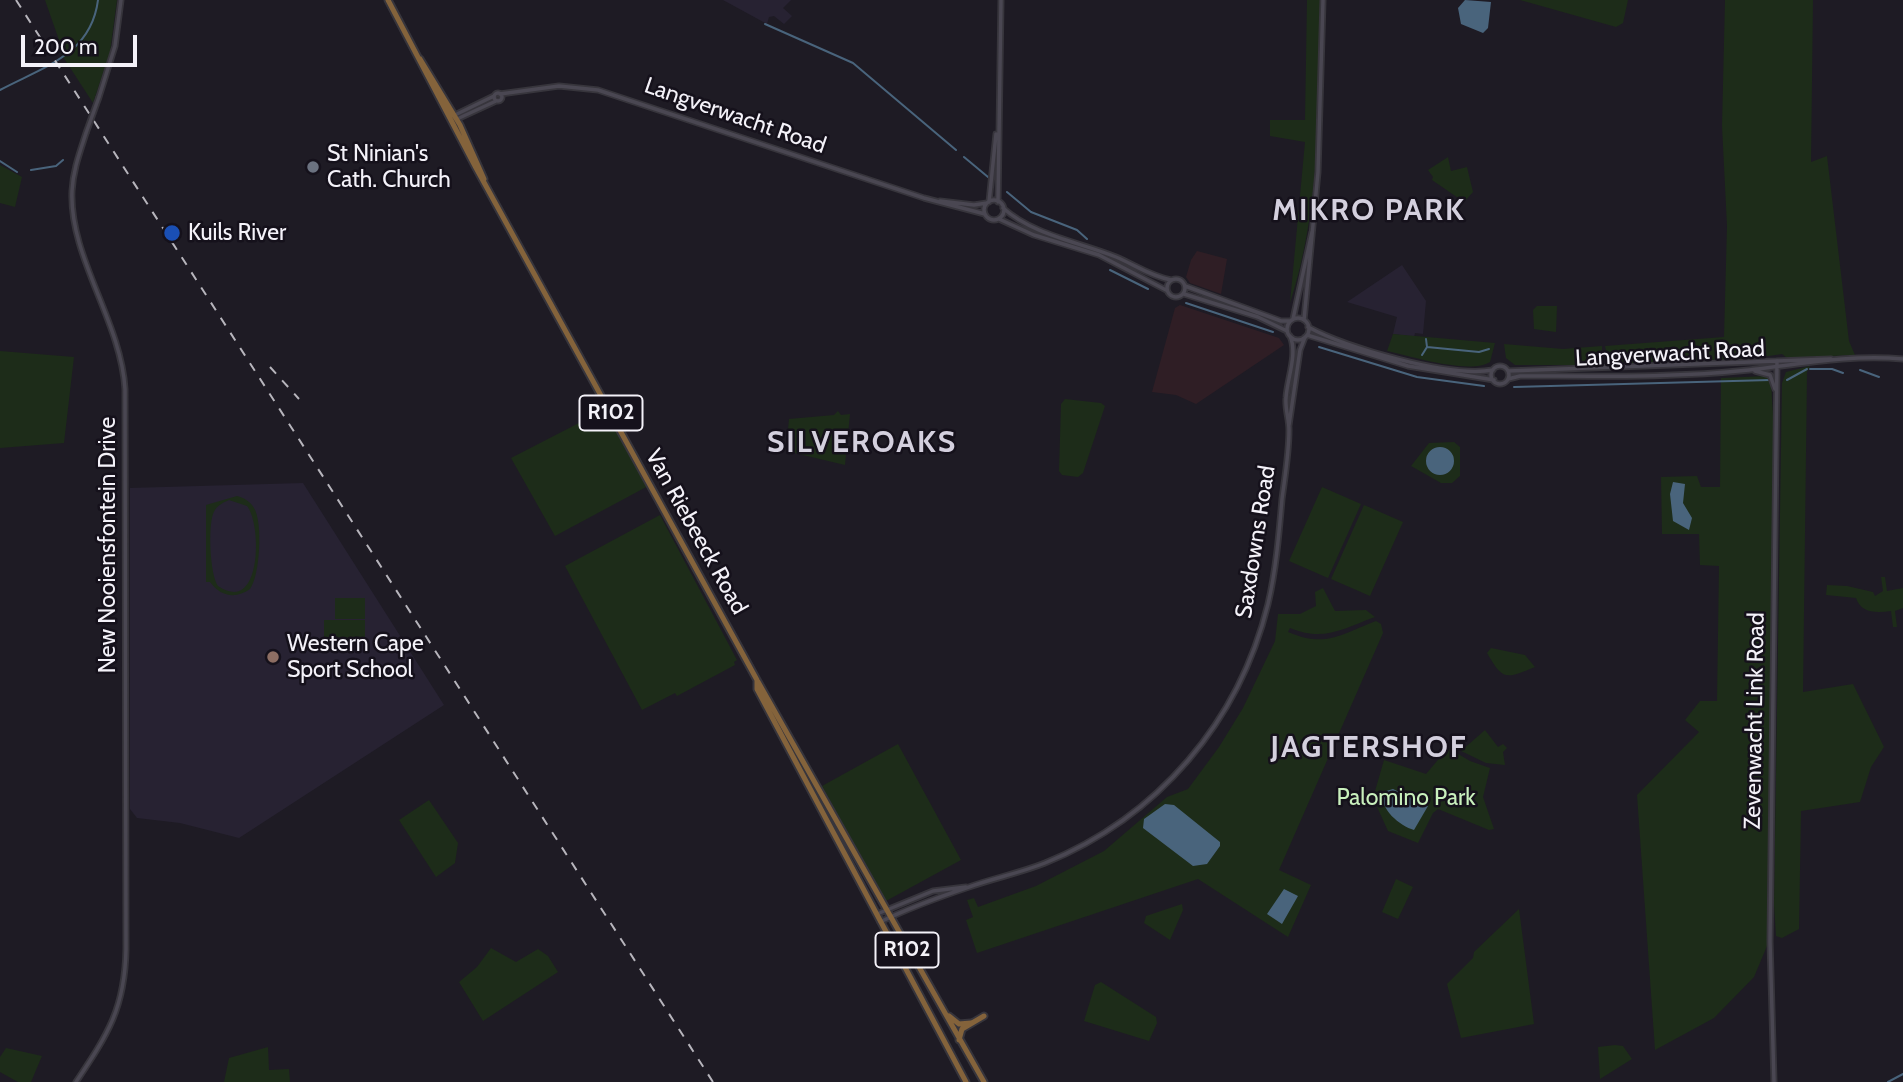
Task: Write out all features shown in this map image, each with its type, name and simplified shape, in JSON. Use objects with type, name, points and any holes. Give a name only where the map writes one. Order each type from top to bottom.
[{"type":"main road","name":"Van Riebeeck Road","points":[[388,0],[757,680],[984,1082]]},
{"type":"main road","name":"Van Riebeeck Road","points":[[757,680],[757,689],[966,1082]]},
{"type":"main road","points":[[935,997],[954,1022],[971,1023]]},
{"type":"main road","points":[[959,1040],[961,1031],[984,1016]]},
{"type":"street","name":"New Nooiensfontein Drive","points":[[76,1082],[109,1033],[120,1007],[126,949],[125,388],[118,345],[73,213],[72,183],[115,46],[121,0]]},
{"type":"street","points":[[1001,0],[998,202],[1003,208],[1035,229],[1119,258],[1153,276],[1179,279],[1185,286],[1292,320],[1304,320]]},
{"type":"street","points":[[998,125],[985,214],[990,219],[999,219],[1034,235],[1099,255],[1166,290],[1172,297],[1184,293],[1258,317],[1297,339],[1306,336],[1408,366],[1501,383],[1508,379],[1508,371],[1502,366],[1493,370],[1461,370],[1402,359],[1308,327],[1304,320],[1303,302],[1311,268],[1320,154],[1323,0]]},
{"type":"street","name":"Langverwacht Road","points":[[453,118],[501,96],[521,91],[559,86],[598,90],[935,201],[985,214]]},
{"type":"street","name":"Langverwacht Road","points":[[935,201],[974,205],[988,203]]},
{"type":"street","points":[[988,203],[998,202]]},
{"type":"street","points":[[999,219],[1003,208]]},
{"type":"street","points":[[1289,333],[1314,223]]},
{"type":"street","points":[[1166,290],[1171,280]]},
{"type":"street","points":[[1184,293],[1185,286]]},
{"type":"street","points":[[1306,336],[1308,327]]},
{"type":"street","name":"Saxdowns Road","points":[[1289,333],[1293,353],[1286,400],[1289,427]]},
{"type":"street","name":"Saxdowns Road","points":[[880,922],[968,887],[1046,863],[1106,833],[1153,797],[1201,746],[1239,686],[1265,614],[1276,555],[1300,350],[1306,336]]},
{"type":"street","name":"Langverwacht Road","points":[[1508,371],[1903,359]]},
{"type":"street","name":"Langverwacht Road","points":[[1508,379],[1520,376],[1581,377],[1748,370],[1777,364]]},
{"type":"street","name":"Zevenwacht Link Road","points":[[1774,1082],[1770,941],[1777,364]]},
{"type":"street","points":[[1493,370],[1493,380]]},
{"type":"street","points":[[1748,370],[1770,375],[1776,395]]},
{"type":"street","name":"Saxdowns Road","points":[[876,914],[933,891],[968,887]]},
{"type":"shaded area","points":[[723,0],[791,0],[783,8],[792,16],[784,24],[774,16],[769,17],[767,24]]},
{"type":"shaded area","points":[[1197,251],[1227,259],[1221,294],[1190,283],[1186,277]]},
{"type":"shaded area","points":[[1402,265],[1426,301],[1423,334],[1415,333],[1414,337],[1393,334],[1397,317],[1347,302]]},
{"type":"shaded area","points":[[1180,305],[1279,338],[1284,345],[1196,404],[1176,395],[1152,392],[1175,308]]},
{"type":"shaded area","name":"Western Cape Sport School","points":[[303,483],[444,705],[239,838],[180,823],[137,818],[130,809],[130,488]]},
{"type":"green space","points":[[45,0],[117,0],[110,52],[93,103],[56,46],[60,43]]},
{"type":"green space","points":[[1307,0],[1320,0],[1316,153],[1308,229],[1290,303],[1305,142],[1270,136],[1270,120],[1305,120]]},
{"type":"green space","points":[[1520,0],[1628,0],[1623,23],[1616,27]]},
{"type":"green space","points":[[1725,0],[1813,0],[1811,162],[1827,156],[1849,341],[1855,355],[1787,358],[1782,354],[1755,358],[1609,364],[1605,346],[1724,337],[1727,226],[1722,126]]},
{"type":"green space","points":[[1448,157],[1451,171],[1467,167],[1473,192],[1464,202],[1432,180],[1428,170]]},
{"type":"green space","points":[[0,165],[22,177],[15,207],[0,203]]},
{"type":"green space","points":[[1537,306],[1557,306],[1556,332],[1534,329],[1533,310]]},
{"type":"green space","points":[[1393,334],[1495,343],[1490,362],[1455,366],[1387,351]]},
{"type":"green space","points":[[1504,344],[1563,349],[1602,346],[1602,358],[1598,365],[1515,365],[1506,358]]},
{"type":"green space","points":[[0,351],[74,357],[64,443],[0,448]]},
{"type":"green space","points":[[1810,366],[1807,372],[1803,692],[1853,684],[1884,747],[1871,767],[1860,802],[1801,811],[1799,929],[1782,938],[1776,936],[1774,904],[1782,383],[1786,372]]},
{"type":"green space","points":[[1767,376],[1771,382],[1774,432],[1767,946],[1754,977],[1714,1018],[1655,1050],[1637,795],[1699,732],[1685,720],[1700,701],[1717,701],[1719,566],[1700,565],[1699,534],[1662,534],[1661,477],[1697,476],[1701,487],[1720,487],[1721,378]]},
{"type":"green space","points":[[1065,399],[1101,403],[1105,406],[1083,473],[1078,477],[1062,475],[1059,471],[1061,404]]},
{"type":"green space","points":[[608,408],[650,485],[555,536],[511,458]]},
{"type":"green space","points":[[838,411],[841,415],[850,414],[845,465],[786,451],[789,419],[834,415]]},
{"type":"green space","points":[[1454,442],[1460,447],[1460,476],[1452,483],[1441,483],[1411,466],[1429,443]]},
{"type":"green space","points":[[1322,487],[1361,504],[1328,578],[1289,561]]},
{"type":"green space","points":[[237,496],[247,500],[254,508],[259,525],[258,561],[253,582],[245,592],[229,595],[206,582],[206,505]],"holes":[[[229,500],[247,506],[255,530],[255,564],[243,589],[232,592],[218,586],[215,580],[211,521],[216,509]]]},
{"type":"green space","points":[[1364,505],[1403,522],[1370,596],[1331,579]]},
{"type":"green space","points":[[660,515],[737,660],[735,665],[677,696],[675,693],[642,710],[565,566]]},
{"type":"green space","points":[[1881,577],[1885,577],[1887,591],[1903,588],[1903,608],[1895,611],[1897,627],[1893,627],[1891,611],[1869,611],[1861,607],[1856,598],[1826,595],[1827,585],[1847,586],[1873,592],[1875,596],[1883,591]]},
{"type":"green space","points":[[1323,588],[1335,611],[1366,610],[1375,617],[1323,634],[1290,628],[1288,632],[1313,639],[1332,638],[1376,621],[1381,624],[1383,633],[1279,870],[1311,885],[1288,937],[1198,879],[977,953],[966,920],[973,917],[967,900],[974,898],[978,907],[1036,886],[1104,851],[1167,797],[1188,789],[1243,708],[1275,641],[1278,614],[1300,614],[1316,606],[1315,592]]},
{"type":"green space","points":[[335,598],[365,598],[365,619],[335,619]]},
{"type":"green space","points":[[324,620],[365,620],[365,640],[324,641]]},
{"type":"green space","points":[[1491,648],[1525,655],[1535,667],[1518,674],[1506,675],[1497,669],[1487,653]]},
{"type":"green space","name":"Palomino Park","points":[[1485,730],[1498,747],[1503,744],[1507,748],[1503,752],[1505,765],[1486,763],[1461,751]]},
{"type":"green space","points":[[898,744],[961,860],[886,901],[822,786]]},
{"type":"green space","name":"Palomino Park","points":[[1448,748],[1470,761],[1490,768],[1483,797],[1494,829],[1489,830],[1438,809],[1433,813],[1418,843],[1388,831],[1373,798],[1384,760],[1426,774]]},
{"type":"green space","points":[[429,800],[458,843],[455,863],[436,877],[399,820]]},
{"type":"green space","points":[[1396,879],[1413,887],[1398,919],[1382,912]]},
{"type":"green space","points":[[1182,904],[1183,910],[1170,940],[1144,923],[1146,916]]},
{"type":"green space","points":[[1519,909],[1534,1024],[1461,1038],[1447,984],[1473,958],[1474,952]]},
{"type":"green space","points":[[491,948],[516,962],[538,949],[548,956],[558,972],[483,1021],[459,982],[477,967]]},
{"type":"green space","points":[[1101,982],[1156,1017],[1157,1023],[1149,1041],[1084,1021],[1095,985]]},
{"type":"green space","points":[[1623,1046],[1632,1059],[1600,1079],[1598,1047]]},
{"type":"green space","points":[[268,1047],[269,1070],[289,1069],[290,1082],[224,1082],[229,1058]]},
{"type":"green space","points":[[6,1048],[42,1056],[31,1082],[18,1082],[0,1072],[0,1057]]},
{"type":"water","points":[[1465,0],[1491,2],[1488,28],[1483,33],[1461,24],[1458,8]]},
{"type":"water","points":[[1440,447],[1450,451],[1454,461],[1450,471],[1440,475],[1430,471],[1426,461],[1430,451]]},
{"type":"water","points":[[1673,482],[1685,484],[1683,503],[1692,518],[1689,530],[1673,521],[1670,494]]},
{"type":"water","points":[[1393,789],[1428,806],[1414,830],[1397,821],[1384,805],[1383,792]]},
{"type":"water","points":[[1165,804],[1174,805],[1220,842],[1207,864],[1193,866],[1143,828],[1144,819]]},
{"type":"water","points":[[1284,889],[1298,896],[1282,924],[1267,914]]},
{"type":"waterway","name":"Kuils River","points":[[0,90],[48,66],[75,47],[94,19],[98,0]]},
{"type":"waterway","points":[[765,24],[853,63],[956,150]]},
{"type":"waterway","points":[[964,157],[988,177]]},
{"type":"waterway","points":[[31,170],[56,166],[63,160]]},
{"type":"waterway","points":[[0,161],[17,172]]},
{"type":"waterway","points":[[1007,192],[1031,212],[1077,230],[1087,239]]},
{"type":"waterway","points":[[1110,270],[1148,289]]},
{"type":"waterway","points":[[1186,303],[1273,332]]},
{"type":"waterway","points":[[1426,339],[1427,347]]},
{"type":"waterway","points":[[1319,347],[1417,377],[1484,386]]},
{"type":"waterway","points":[[1422,355],[1427,347],[1479,352],[1489,349]]},
{"type":"waterway","points":[[1787,380],[1807,369]]},
{"type":"waterway","points":[[1810,369],[1832,369],[1843,373]]},
{"type":"waterway","points":[[1860,370],[1879,377]]},
{"type":"waterway","points":[[1514,387],[1770,380]]},
{"type":"waterway","points":[[1888,1082],[1903,1074]]},
{"type":"railway","points":[[16,0],[713,1082]]},
{"type":"railway","points":[[270,367],[299,399]]},
{"type":"place","name":"St Ninian's Cath. Church","points":[[313,167]]},
{"type":"place","name":"Kuils River","points":[[172,233]]},
{"type":"place","name":"Western Cape Sport School","points":[[273,657]]},
{"type":"district","name":"MIKRO PARK","points":[[1369,211]]},
{"type":"district","name":"SILVEROAKS","points":[[862,443]]},
{"type":"district","name":"JAGTERSHOF","points":[[1369,748]]}]
